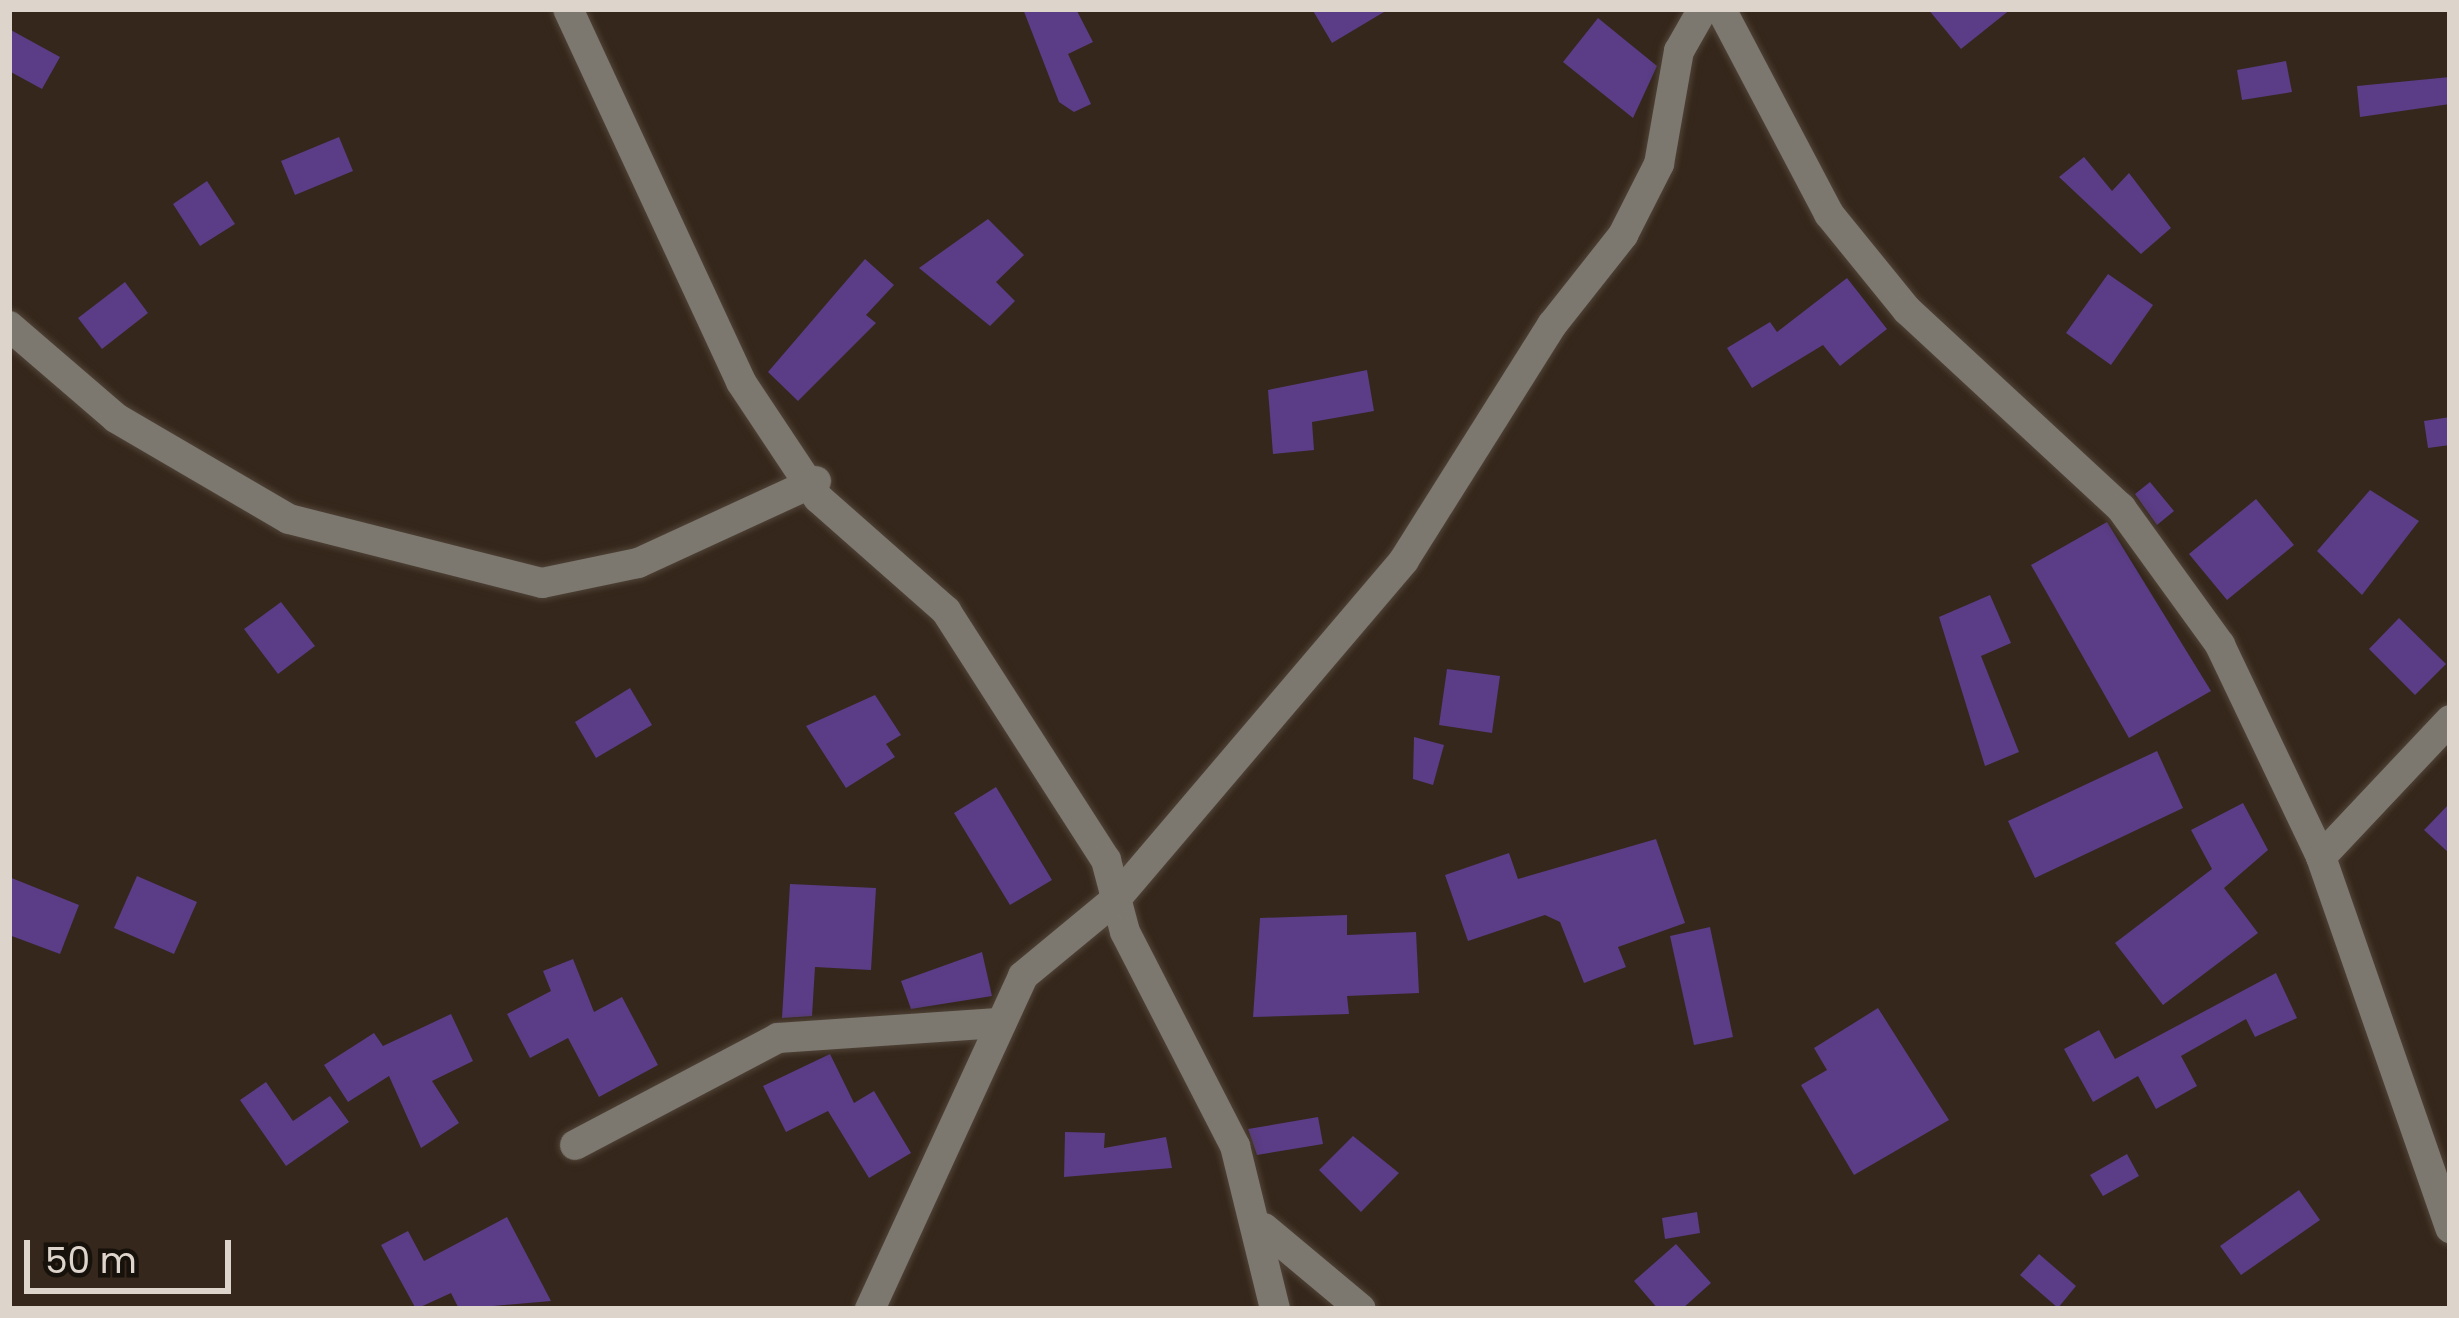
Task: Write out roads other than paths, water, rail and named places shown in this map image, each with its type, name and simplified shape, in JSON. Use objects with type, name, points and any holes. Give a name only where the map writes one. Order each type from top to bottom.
[{"type":"street","points":[[568,9],[741,382],[816,481],[818,498],[946,611],[1100,849],[1115,900],[1199,1057],[1264,1228],[1275,1309]]},
{"type":"street","points":[[870,1309],[982,1078],[997,1023],[1049,946],[1115,900],[1452,496],[1552,325],[1642,203],[1679,51],[1702,9]]},
{"type":"street","points":[[1721,9],[1828,214],[1906,310],[2121,508],[2220,645],[2321,857],[2450,1228]]},
{"type":"street","points":[[9,326],[116,418],[289,519],[542,583],[638,563],[816,481]]},
{"type":"street","points":[[2321,857],[2450,720]]},
{"type":"street","points":[[574,1145],[778,1038],[997,1023]]},
{"type":"street","points":[[1264,1228],[1361,1309]]}]
